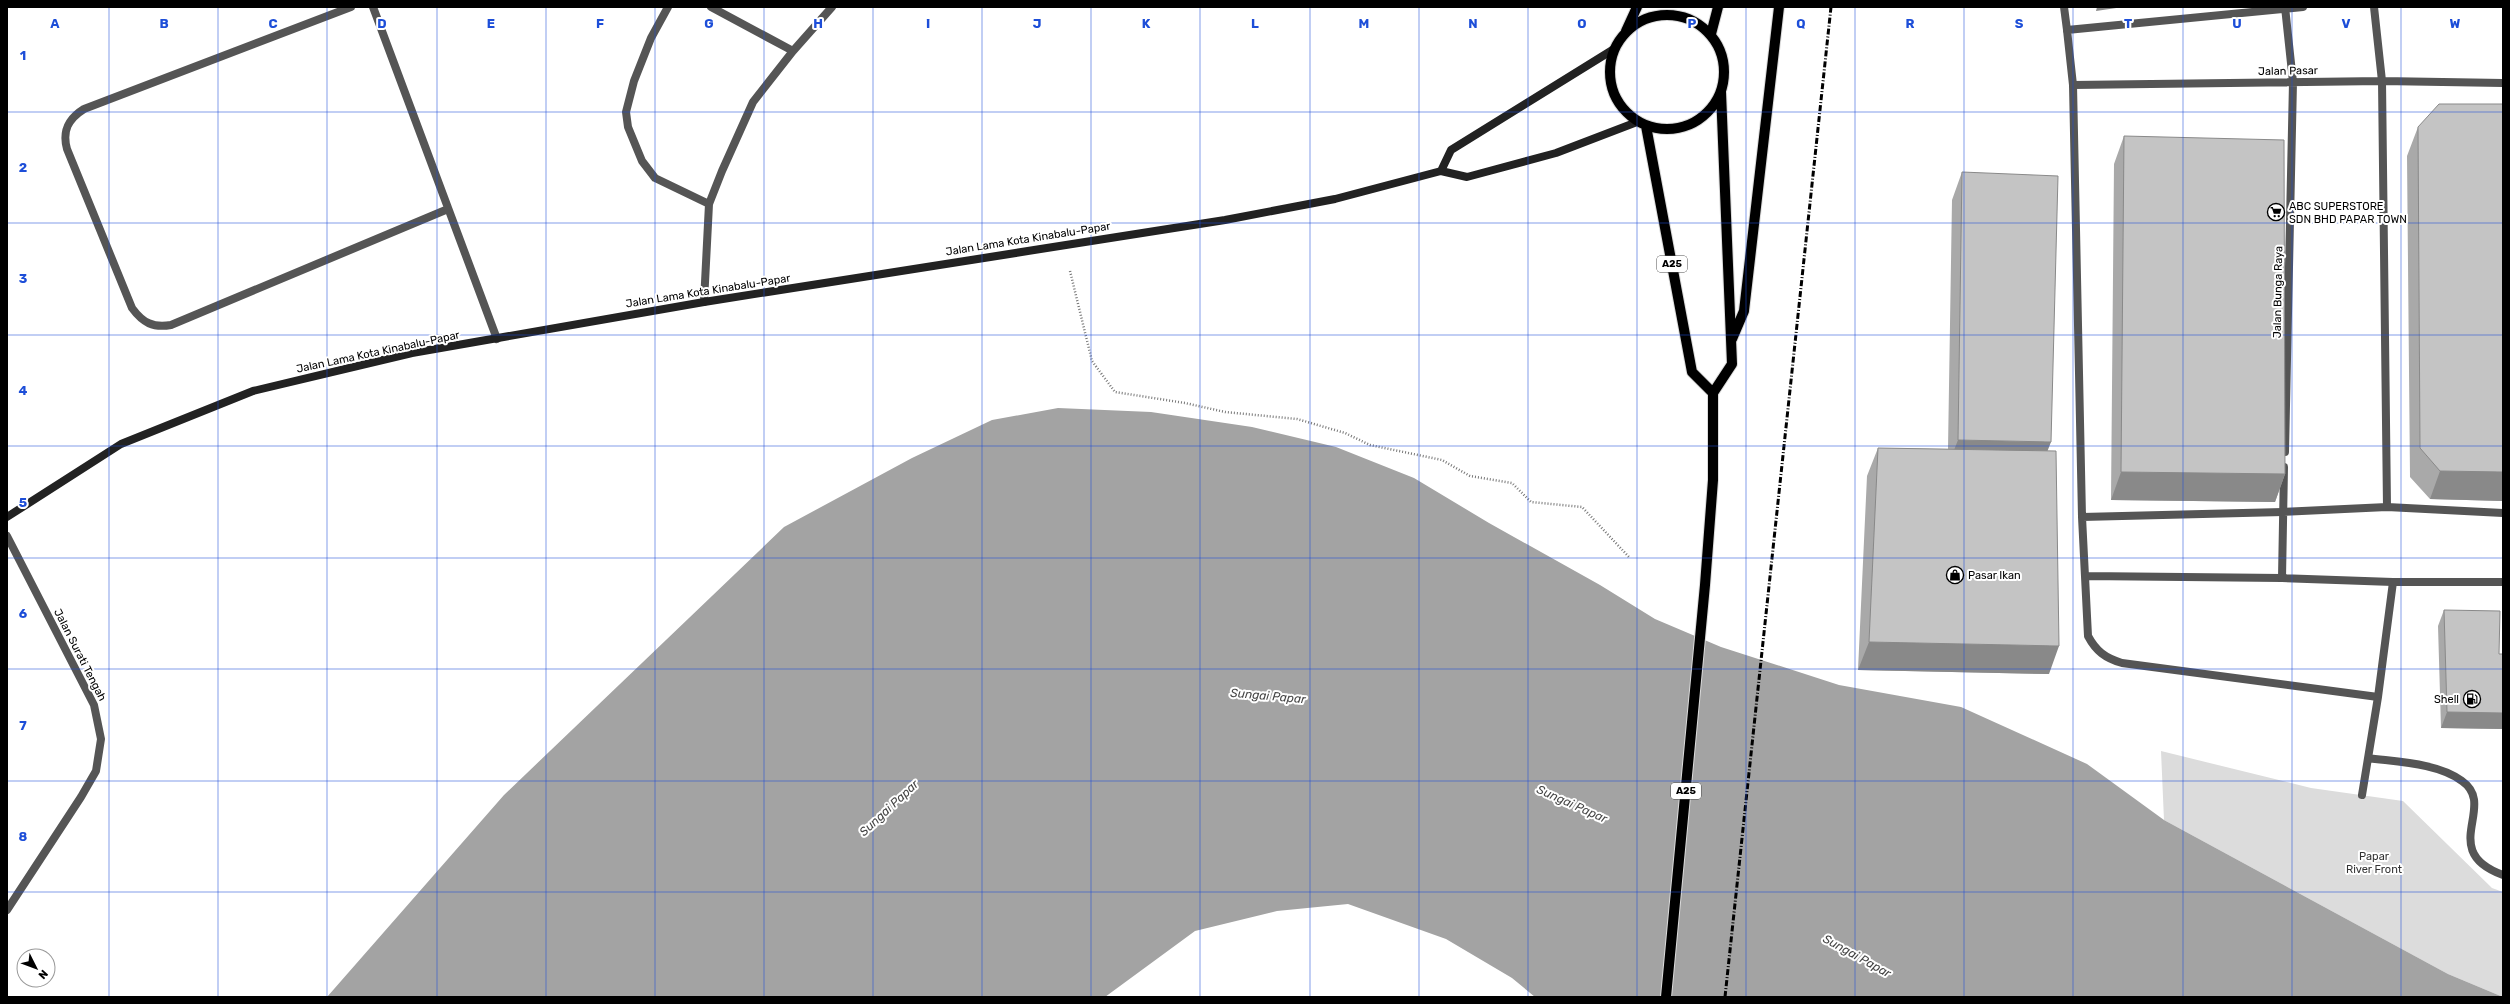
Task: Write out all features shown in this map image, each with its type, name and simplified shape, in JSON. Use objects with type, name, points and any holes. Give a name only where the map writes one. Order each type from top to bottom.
[{"type":"main road","points":[[1637,7],[1624,34],[1614,49],[1610,69],[1612,90],[1622,108],[1642,124],[1664,130],[1682,127],[1698,120],[1712,108],[1721,92]]},
{"type":"main road","points":[[1711,34],[1718,7]]},
{"type":"main road","points":[[1730,343],[1744,311],[1779,7]]},
{"type":"main road","points":[[1624,34],[1639,22],[1658,15],[1683,18],[1695,22],[1711,34],[1721,52],[1725,72],[1721,92],[1732,364],[1713,394]]},
{"type":"main road","points":[[1614,49],[1451,150],[1441,171],[1467,177],[1556,153],[1642,124]]},
{"type":"main road","name":"A25","points":[[1642,124],[1692,372],[1713,394],[1713,480],[1705,585],[1666,997]]},
{"type":"main road","name":"Jalan Lama Kota Kinabalu-Papar","points":[[7,517],[121,444],[253,391],[412,354],[497,338],[704,302],[1064,244],[1225,220],[1335,199],[1441,171]]},
{"type":"street","points":[[351,7],[91,106],[74,116],[67,126],[64,137],[67,149],[132,308],[139,318],[148,324],[160,327],[171,325],[448,209]]},
{"type":"street","points":[[373,7],[497,338]]},
{"type":"street","points":[[668,7],[651,38],[634,81],[626,112],[628,127],[642,161],[655,178],[709,204]]},
{"type":"street","points":[[711,7],[793,51]]},
{"type":"street","points":[[704,302],[709,204],[753,102],[793,51],[832,7]]},
{"type":"street","points":[[2064,7],[2073,85],[2082,517],[2088,636],[2095,650],[2108,659],[2122,663],[2378,697]]},
{"type":"street","points":[[2067,30],[2303,7]]},
{"type":"street","points":[[2374,7],[2382,80],[2387,507]]},
{"type":"street","name":"Jalan Bunga Raya","points":[[2282,578],[2294,82],[2285,8]]},
{"type":"street","name":"Jalan Pasar","points":[[2073,85],[2382,80],[2503,83]]},
{"type":"street","points":[[2082,517],[2283,512],[2387,507],[2503,513]]},
{"type":"street","name":"Jalan Surati Tengah","points":[[7,536],[94,705],[101,739],[96,771],[82,797],[7,910]]},
{"type":"street","points":[[2085,576],[2282,578],[2393,582],[2503,582]]},
{"type":"street","points":[[2362,795],[2378,697],[2393,582]]},
{"type":"street","points":[[2368,758],[2427,766],[2462,780],[2475,798],[2471,850],[2477,861],[2484,868],[2503,876]]},
{"type":"path","points":[[1064,244],[1092,362],[1115,392],[1185,403],[1226,412],[1297,419],[1345,434],[1370,445],[1442,460],[1470,476],[1512,483],[1531,502],[1582,507],[1629,557]]},
{"type":"green space","name":"Papar River Front","points":[[2161,751],[2311,788],[2403,801],[2492,888],[2503,892],[2503,997],[2448,974],[2164,820]]},
{"type":"water","name":"Sungai Papar","points":[[1058,408],[1151,412],[1252,427],[1336,447],[1414,478],[1489,523],[1600,585],[1655,619],[1721,647],[1839,685],[1961,707],[2087,764],[2164,820],[2448,974],[2503,997],[1535,997],[1512,978],[1446,939],[1348,904],[1277,911],[1195,931],[1105,997],[327,997],[504,795],[784,527],[912,458],[992,420]]},
{"type":"building","points":[[2439,104],[2503,104],[2503,472],[2440,471],[2420,448],[2418,127]]},
{"type":"building","points":[[2124,136],[2284,140],[2285,474],[2121,472]]},
{"type":"building","points":[[1962,172],[2058,176],[2051,442],[1958,440]]},
{"type":"building","name":"Pasar Ikan","points":[[1878,448],[2056,451],[2059,646],[1869,642]]},
{"type":"building","name":"Shell","points":[[2444,610],[2500,611],[2499,654],[2503,654],[2503,713],[2447,712]]},
{"type":"railway","points":[[1725,997],[1831,7]]},
{"type":"place","name":"ABC SUPERSTORE SDN BHD PAPAR TOWN","points":[[2276,212]]},
{"type":"place","name":"Pasar Ikan","points":[[1955,575]]},
{"type":"place","name":"Shell","points":[[2472,699]]}]
